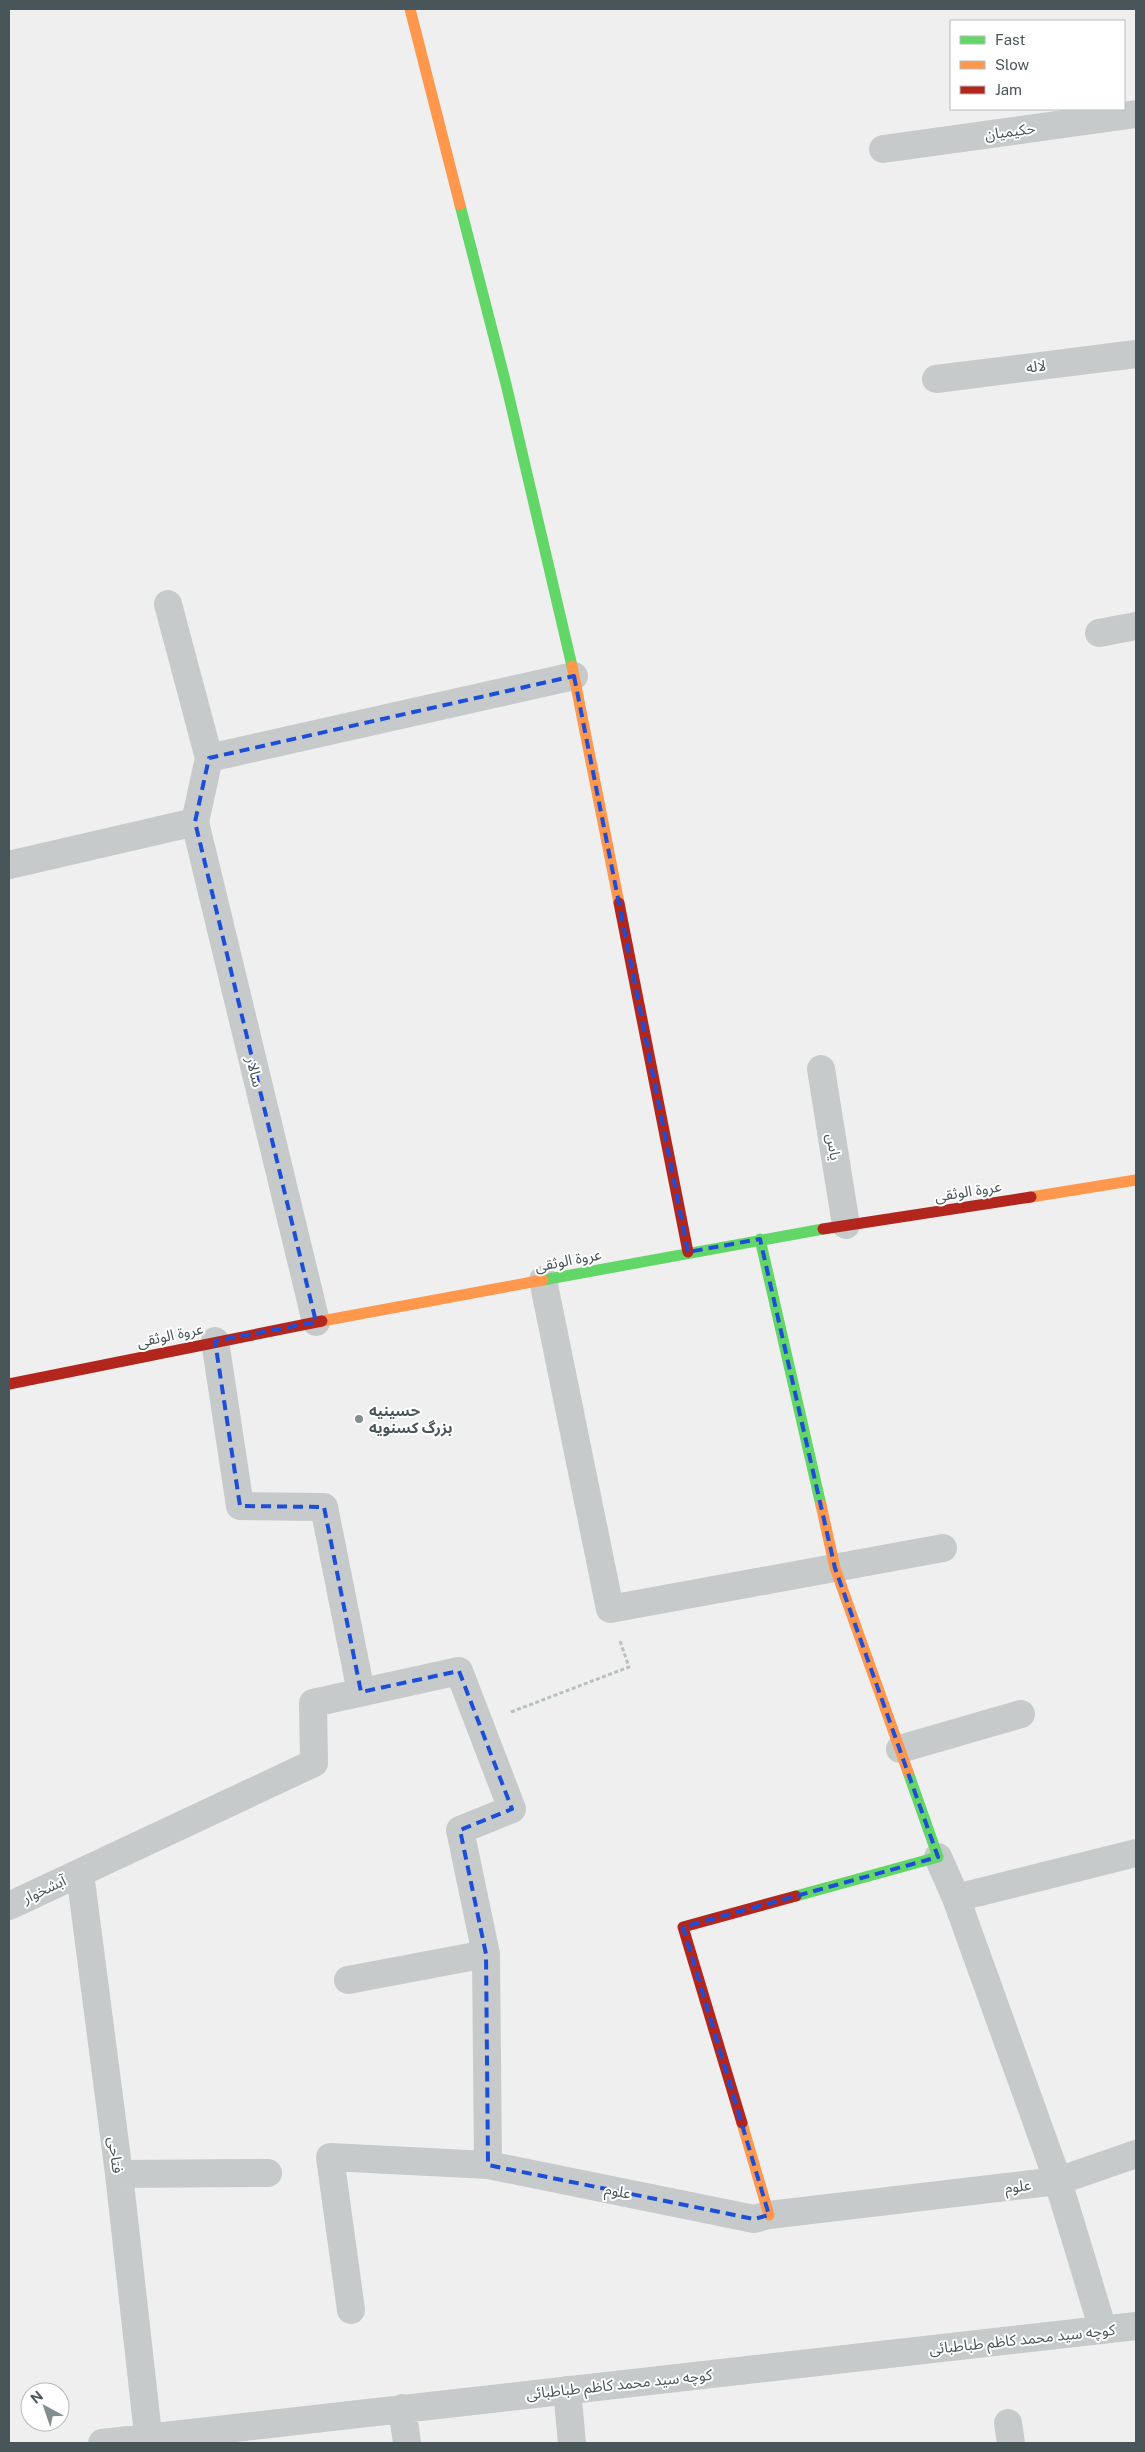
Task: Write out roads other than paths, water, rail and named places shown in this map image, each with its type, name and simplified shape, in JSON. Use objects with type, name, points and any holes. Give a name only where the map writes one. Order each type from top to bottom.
[{"type":"street","points":[[410,9],[506,384],[574,676],[688,1252]]},
{"type":"street","name":"حکیمیان","points":[[883,149],[1136,114]]},
{"type":"street","name":"لاله","points":[[936,379],[1136,354]]},
{"type":"street","points":[[9,865],[195,822],[209,758],[168,604]]},
{"type":"street","points":[[1099,633],[1136,626]]},
{"type":"street","points":[[209,758],[574,676]]},
{"type":"street","name":"سالار","points":[[195,822],[316,1322]]},
{"type":"street","name":"یاس","points":[[821,1069],[846,1226]]},
{"type":"street","name":"عروة الوثقی","points":[[9,1384],[215,1341],[688,1252],[1136,1180]]},
{"type":"street","points":[[760,1239],[835,1568],[938,1857],[956,1898],[1058,2181],[1103,2330]]},
{"type":"street","points":[[544,1280],[610,1609],[943,1548]]},
{"type":"street","points":[[215,1341],[240,1506],[324,1508],[361,1692],[459,1671],[512,1809],[460,1830],[486,1954],[488,2165]]},
{"type":"street","name":"آبشخوار","points":[[9,1906],[314,1763],[313,1703],[361,1692]]},
{"type":"street","points":[[900,1749],[1021,1714]]},
{"type":"street","points":[[956,1898],[1136,1853]]},
{"type":"street","points":[[768,2215],[683,1926],[938,1857]]},
{"type":"street","name":"فتاحی","points":[[80,1873],[119,2174],[149,2441]]},
{"type":"street","points":[[348,1980],[486,1954]]},
{"type":"street","name":"علوم","points":[[351,2310],[330,2157],[488,2165],[754,2219],[768,2215],[1058,2181],[1136,2154]]},
{"type":"street","points":[[119,2174],[268,2173]]},
{"type":"street","name":"کوچه سید محمد کاظم طباطبائی","points":[[102,2443],[149,2441],[402,2408],[1136,2326]]},
{"type":"street","points":[[567,2390],[572,2443]]},
{"type":"street","points":[[402,2408],[407,2443]]},
{"type":"place","name":"حسینیه بزرگ کسنویه","points":[[359,1419]]}]
